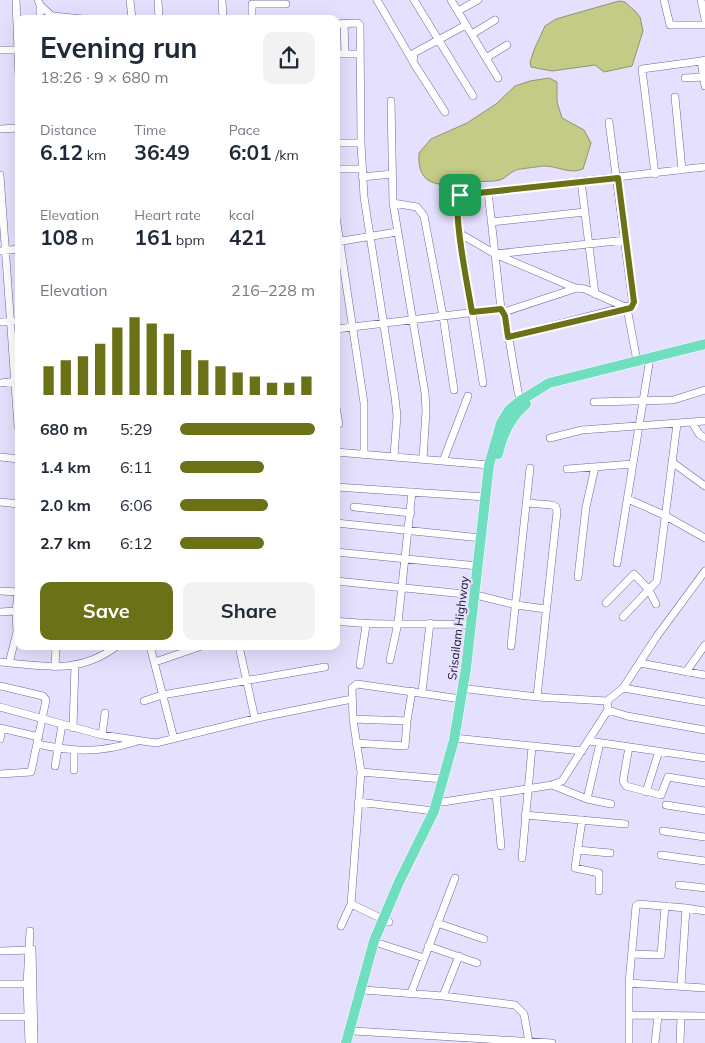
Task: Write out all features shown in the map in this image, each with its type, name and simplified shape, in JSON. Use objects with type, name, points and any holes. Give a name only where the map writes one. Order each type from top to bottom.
[{"type":"highway","name":"Srisailam Highway","points":[[351,1043],[364,990],[381,944],[386,921],[437,821],[443,802],[468,689],[477,596],[495,466],[500,444],[508,426],[522,403],[549,383],[705,344]]},
{"type":"highway","name":"Srisailam Highway","points":[[346,1043],[364,975],[434,811],[457,738],[471,625],[477,596],[478,566],[489,465],[501,423],[509,410],[539,395],[577,380],[705,350]]},
{"type":"street","points":[[16,0],[17,15]]},
{"type":"street","points":[[130,0],[132,15]]},
{"type":"street","points":[[158,0],[159,15]]},
{"type":"street","points":[[222,0],[223,15]]},
{"type":"street","points":[[377,0],[412,61],[445,112]]},
{"type":"street","points":[[414,0],[473,96]]},
{"type":"street","points":[[451,0],[498,78]]},
{"type":"street","points":[[458,10],[478,0]]},
{"type":"street","points":[[664,0],[670,25],[705,25]]},
{"type":"street","points":[[701,0],[705,19]]},
{"type":"street","points":[[39,2],[51,15]]},
{"type":"street","points":[[39,2],[40,15]]},
{"type":"street","points":[[252,15],[252,4],[286,4]]},
{"type":"street","points":[[472,34],[495,20]]},
{"type":"street","points":[[344,23],[345,54]]},
{"type":"street","points":[[340,24],[360,24],[362,173],[369,236],[397,416],[394,456]]},
{"type":"street","points":[[412,61],[414,53],[466,25]]},
{"type":"street","points":[[486,58],[507,45]]},
{"type":"street","points":[[0,50],[15,50]]},
{"type":"street","points":[[340,54],[359,54]]},
{"type":"street","points":[[654,174],[642,69],[703,60],[705,86]]},
{"type":"street","points":[[685,78],[704,77]]},
{"type":"street","points":[[675,97],[682,170]]},
{"type":"street","points":[[391,101],[393,203],[413,318],[426,411],[423,459]]},
{"type":"street","points":[[508,337],[631,308],[634,302],[609,122]]},
{"type":"street","points":[[0,129],[15,128]]},
{"type":"street","points":[[340,144],[361,143]]},
{"type":"street","points":[[483,383],[456,200],[464,194],[705,167]]},
{"type":"street","points":[[340,170],[362,173],[392,174]]},
{"type":"street","points":[[0,175],[3,251],[15,364]]},
{"type":"street","points":[[581,181],[595,294]]},
{"type":"street","points":[[488,191],[502,310],[522,403]]},
{"type":"street","points":[[393,203],[417,207],[424,216],[443,316],[454,390]]},
{"type":"street","points":[[491,222],[585,212]]},
{"type":"street","points":[[340,241],[397,232]]},
{"type":"street","points":[[460,233],[495,254],[575,288]]},
{"type":"street","points":[[495,254],[626,240]]},
{"type":"street","points":[[340,252],[364,404],[364,454]]},
{"type":"street","points":[[340,329],[413,318],[502,310],[581,287],[627,308]]},
{"type":"street","points":[[627,308],[637,361]]},
{"type":"street","points":[[0,322],[15,321]]},
{"type":"street","points":[[618,563],[650,364]]},
{"type":"street","points":[[0,384],[15,381]]},
{"type":"street","points":[[594,402],[643,403],[673,400],[705,390]]},
{"type":"street","points":[[444,461],[468,396]]},
{"type":"street","points":[[550,438],[582,430],[693,424],[705,421]]},
{"type":"street","points":[[623,617],[657,581],[677,424]]},
{"type":"street","points":[[693,424],[699,434],[705,438]]},
{"type":"street","points":[[340,452],[489,465]]},
{"type":"street","points":[[0,458],[15,459]]},
{"type":"street","points":[[672,462],[705,486]]},
{"type":"street","points":[[567,469],[633,464]]},
{"type":"street","points":[[578,577],[586,507],[595,467]]},
{"type":"street","points":[[511,646],[530,468]]},
{"type":"street","points":[[340,487],[485,497]]},
{"type":"street","points":[[390,660],[398,623],[412,492]]},
{"type":"street","points":[[628,499],[664,515],[705,538]]},
{"type":"street","points":[[0,502],[15,504]]},
{"type":"street","points":[[527,503],[552,505],[556,507],[557,512],[537,697]]},
{"type":"street","points":[[354,507],[411,513]]},
{"type":"street","points":[[340,523],[481,538]]},
{"type":"street","points":[[340,552],[478,566]]},
{"type":"street","points":[[468,689],[537,697],[607,701],[622,688],[657,636],[705,571]]},
{"type":"street","points":[[606,603],[634,574],[649,590],[656,604]]},
{"type":"street","points":[[340,581],[477,596],[516,606],[546,609]]},
{"type":"street","points":[[0,591],[15,592]]},
{"type":"street","points":[[0,612],[15,611]]},
{"type":"street","points":[[340,622],[366,625],[430,623],[471,625]]},
{"type":"street","points":[[422,692],[430,623]]},
{"type":"street","points":[[360,665],[366,625]]},
{"type":"street","points":[[9,663],[15,640]]},
{"type":"street","points":[[686,672],[705,645]]},
{"type":"street","points":[[55,667],[56,650]]},
{"type":"street","points":[[0,662],[55,667],[75,665],[92,662],[111,650]]},
{"type":"street","points":[[151,650],[174,739]]},
{"type":"street","points":[[155,662],[190,650]]},
{"type":"street","points":[[240,650],[255,719]]},
{"type":"street","points":[[640,663],[705,675]]},
{"type":"street","points":[[73,728],[75,665]]},
{"type":"street","points":[[144,701],[162,695],[325,667]]},
{"type":"street","points":[[341,926],[351,904],[360,772],[353,719],[352,688],[357,684],[461,699]]},
{"type":"street","points":[[0,686],[43,696],[46,700],[31,772],[0,774]]},
{"type":"street","points":[[622,688],[705,702]]},
{"type":"street","points":[[356,743],[405,746],[412,691]]},
{"type":"street","points":[[0,708],[102,736],[156,743],[255,719],[352,699]]},
{"type":"street","points":[[443,802],[552,785],[562,781],[568,775],[608,710],[607,701]]},
{"type":"street","points":[[608,710],[627,716],[705,730]]},
{"type":"street","points":[[102,736],[105,713]]},
{"type":"street","points":[[353,719],[408,721]]},
{"type":"street","points":[[54,766],[62,725]]},
{"type":"street","points":[[0,739],[1,729],[58,748],[74,751],[103,750],[139,741]]},
{"type":"street","points":[[457,738],[582,751]]},
{"type":"street","points":[[589,741],[705,758]]},
{"type":"street","points":[[587,799],[600,743]]},
{"type":"street","points":[[522,858],[526,789],[532,747]]},
{"type":"street","points":[[629,747],[623,785],[646,792],[662,794],[666,778],[668,777],[705,783]]},
{"type":"street","points":[[74,751],[74,770]]},
{"type":"street","points":[[646,792],[659,752]]},
{"type":"street","points":[[360,772],[443,779]]},
{"type":"street","points":[[552,785],[587,799],[611,804]]},
{"type":"street","points":[[496,794],[501,846]]},
{"type":"street","points":[[358,802],[434,811]]},
{"type":"street","points":[[666,805],[705,811]]},
{"type":"street","points":[[525,815],[625,824]]},
{"type":"street","points":[[582,820],[575,868],[599,874],[599,891]]},
{"type":"street","points":[[663,831],[705,836]]},
{"type":"street","points":[[577,850],[610,853]]},
{"type":"street","points":[[661,854],[705,861]]},
{"type":"street","points":[[411,993],[455,878]]},
{"type":"street","points":[[679,885],[705,888]]},
{"type":"street","points":[[351,904],[386,921]]},
{"type":"street","points":[[630,1043],[629,983],[636,906],[639,904],[705,911]]},
{"type":"street","points":[[632,954],[661,955],[665,906]]},
{"type":"street","points":[[681,986],[686,908]]},
{"type":"street","points":[[437,923],[484,939]]},
{"type":"street","points":[[30,931],[31,1017],[34,1043]]},
{"type":"street","points":[[381,944],[424,958]]},
{"type":"street","points":[[428,946],[476,962]]},
{"type":"street","points":[[0,951],[30,949]]},
{"type":"street","points":[[443,996],[458,956]]},
{"type":"street","points":[[629,983],[705,988]]},
{"type":"street","points":[[0,984],[30,984]]},
{"type":"street","points":[[364,990],[443,996],[515,1005],[524,1014],[529,1042]]},
{"type":"street","points":[[629,1015],[705,1016]]},
{"type":"street","points":[[655,1043],[658,1016]]},
{"type":"street","points":[[680,1043],[682,1016]]},
{"type":"street","points":[[0,1017],[31,1017]]},
{"type":"street","points":[[29,1043],[31,1017]]},
{"type":"street","points":[[354,1031],[552,1043]]},
{"type":"shaded area","points":[[619,1],[625,2],[640,17],[643,31],[632,66],[604,72],[595,65],[552,71],[531,67],[530,62],[534,50],[545,26],[556,19]]},
{"type":"shaded area","points":[[549,78],[557,82],[557,102],[562,118],[584,130],[591,143],[583,169],[573,171],[542,166],[516,170],[500,180],[444,185],[428,180],[423,174],[419,165],[419,153],[431,139],[467,123],[496,104],[515,86]]},
{"type":"route","points":[[618,178],[633,305],[631,308],[508,337],[504,312],[501,309],[496,308],[472,312],[456,208],[456,200],[460,195],[618,178]]}]
